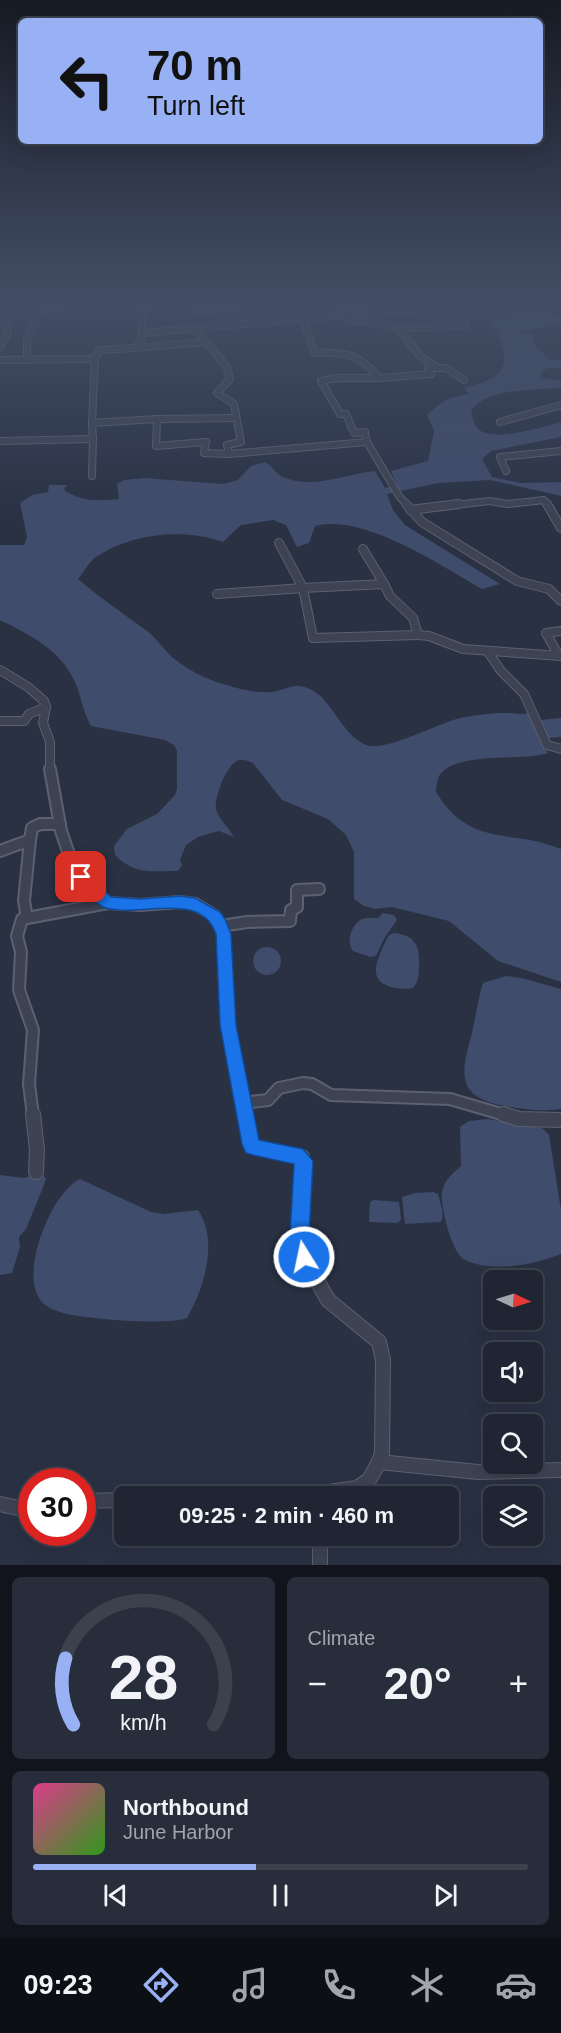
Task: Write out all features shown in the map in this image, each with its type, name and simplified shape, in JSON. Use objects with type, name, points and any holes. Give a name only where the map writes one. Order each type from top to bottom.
[{"type":"street","points":[[92,476],[94,375]]},
{"type":"street","points":[[229,375],[230,379],[217,393],[234,404],[242,442],[227,445],[229,454]]},
{"type":"street","points":[[377,375],[380,378]]},
{"type":"street","points":[[418,375],[338,378],[321,381],[340,414],[346,414],[349,418],[354,433],[365,432],[368,442],[399,496],[422,522],[517,581],[549,589],[561,601]]},
{"type":"street","points":[[457,375],[464,380]]},
{"type":"street","points":[[500,422],[561,405]]},
{"type":"street","points":[[92,423],[236,418]]},
{"type":"street","points":[[157,419],[156,446],[206,442],[204,453],[229,454],[368,442]]},
{"type":"street","points":[[0,441],[93,439]]},
{"type":"street","points":[[506,471],[500,457],[561,451]]},
{"type":"street","points":[[410,510],[490,501],[508,504],[544,500],[561,528]]},
{"type":"street","points":[[279,543],[303,589],[313,638],[418,635],[429,636],[463,649],[560,656]]},
{"type":"street","points":[[363,549],[390,596],[413,618],[418,635]]},
{"type":"street","points":[[217,594],[384,584]]},
{"type":"street","points":[[560,656],[546,633],[561,631]]},
{"type":"street","points":[[488,652],[501,671],[524,694],[547,745],[561,749]]},
{"type":"street","points":[[0,670],[28,687],[44,701],[46,707],[43,723],[50,742],[50,772],[67,850],[81,877],[108,903]]},
{"type":"street","points":[[0,722],[24,720],[29,714],[46,707]]},
{"type":"street","points":[[27,918],[22,909],[31,853],[32,828],[40,824],[60,824]]},
{"type":"street","points":[[0,850],[30,840]]},
{"type":"street","points":[[221,926],[247,922],[290,921],[291,910],[297,907],[297,890],[319,889]]},
{"type":"street","points":[[36,1172],[37,1150],[29,1084],[33,1030],[19,990],[21,952],[16,936],[22,919],[108,903],[140,905],[180,902],[195,904],[215,916],[221,926],[225,951],[228,1025],[251,1146],[297,1155],[304,1161],[299,1236],[304,1257],[328,1300],[379,1342],[383,1360],[382,1452],[369,1480],[360,1486]]},
{"type":"street","points":[[242,1103],[268,1100],[279,1088],[303,1083],[312,1084],[331,1095],[450,1099],[519,1119],[561,1120]]},
{"type":"street","points":[[379,1462],[478,1472],[561,1470]]},
{"type":"street","points":[[96,1501],[114,1500]]},
{"type":"street","points":[[0,1504],[18,1508]]},
{"type":"street","points":[[320,1546],[320,1565]]},
{"type":"water","points":[[541,375],[543,378],[561,380],[561,387],[501,393],[480,402],[471,410],[476,427],[488,434],[509,434],[561,422],[561,437],[491,451],[482,459],[492,477],[521,483],[561,482],[561,496],[490,480],[438,483],[387,494],[393,510],[405,525],[500,584],[482,589],[401,544],[355,527],[334,524],[315,526],[309,543],[297,547],[286,525],[273,520],[241,525],[223,542],[192,535],[175,534],[141,538],[110,549],[96,557],[78,579],[151,634],[172,657],[195,672],[219,683],[252,691],[273,692],[297,686],[312,690],[326,703],[353,737],[370,746],[389,744],[460,718],[495,713],[528,713],[548,753],[536,756],[471,760],[457,764],[445,769],[438,778],[436,792],[449,810],[463,822],[478,830],[543,843],[561,849],[561,982],[498,961],[449,921],[392,907],[375,909],[364,906],[354,899],[354,852],[346,835],[328,819],[282,800],[253,763],[246,760],[239,760],[230,767],[217,797],[216,809],[219,817],[234,837],[219,831],[198,837],[186,845],[180,860],[182,865],[178,871],[137,869],[122,861],[115,855],[114,846],[127,829],[157,814],[175,795],[177,751],[174,745],[165,740],[91,726],[75,682],[61,660],[43,644],[0,620],[0,545],[24,545],[27,537],[20,503],[32,495],[48,492],[49,485],[67,485],[64,490],[70,494],[84,499],[97,500],[119,499],[117,484],[125,480],[144,478],[223,484],[238,480],[251,466],[265,462],[281,476],[294,481],[317,482],[375,471],[385,488],[397,485],[391,471],[428,461],[434,431],[427,414],[447,399],[468,394],[465,387],[487,381],[495,376]]},
{"type":"water","points":[[561,718],[561,737],[549,738],[540,720]]},
{"type":"water","points":[[383,913],[394,915],[397,920],[376,956],[370,957],[353,951],[350,938],[355,925],[362,919],[378,918]]},
{"type":"water","points":[[394,933],[407,936],[417,947],[419,974],[413,988],[390,987],[377,977],[376,968],[380,953],[389,935]]},
{"type":"water","points":[[267,947],[277,951],[281,961],[277,971],[267,975],[257,971],[253,961],[257,951]]},
{"type":"water","points":[[506,976],[561,989],[561,1109],[533,1110],[489,1102],[477,1096],[466,1081],[465,1060],[483,983]]},
{"type":"water","points":[[488,1119],[542,1128],[549,1135],[561,1210],[561,1254],[526,1264],[488,1266],[465,1260],[460,1256],[451,1240],[445,1218],[442,1192],[449,1177],[461,1166],[460,1127],[469,1121]]},
{"type":"water","points":[[41,1173],[46,1178],[44,1185],[26,1229],[19,1237],[20,1247],[12,1273],[0,1275],[0,1175],[24,1178]]},
{"type":"water","points":[[80,1179],[151,1212],[164,1214],[198,1210],[208,1236],[207,1264],[199,1293],[187,1318],[162,1321],[124,1321],[86,1317],[57,1311],[42,1302],[34,1283],[34,1267],[42,1232],[59,1199]]},
{"type":"water","points":[[415,1193],[438,1194],[441,1204],[441,1222],[405,1224],[402,1197]]},
{"type":"water","points":[[374,1200],[399,1202],[401,1220],[397,1223],[369,1222],[370,1202]]},
{"type":"route","points":[[81,877],[97,895],[108,903],[140,905],[180,902],[195,904],[215,916],[220,923],[223,934],[228,1025],[250,1144],[253,1147],[297,1155],[304,1161],[299,1236],[304,1257]]}]
